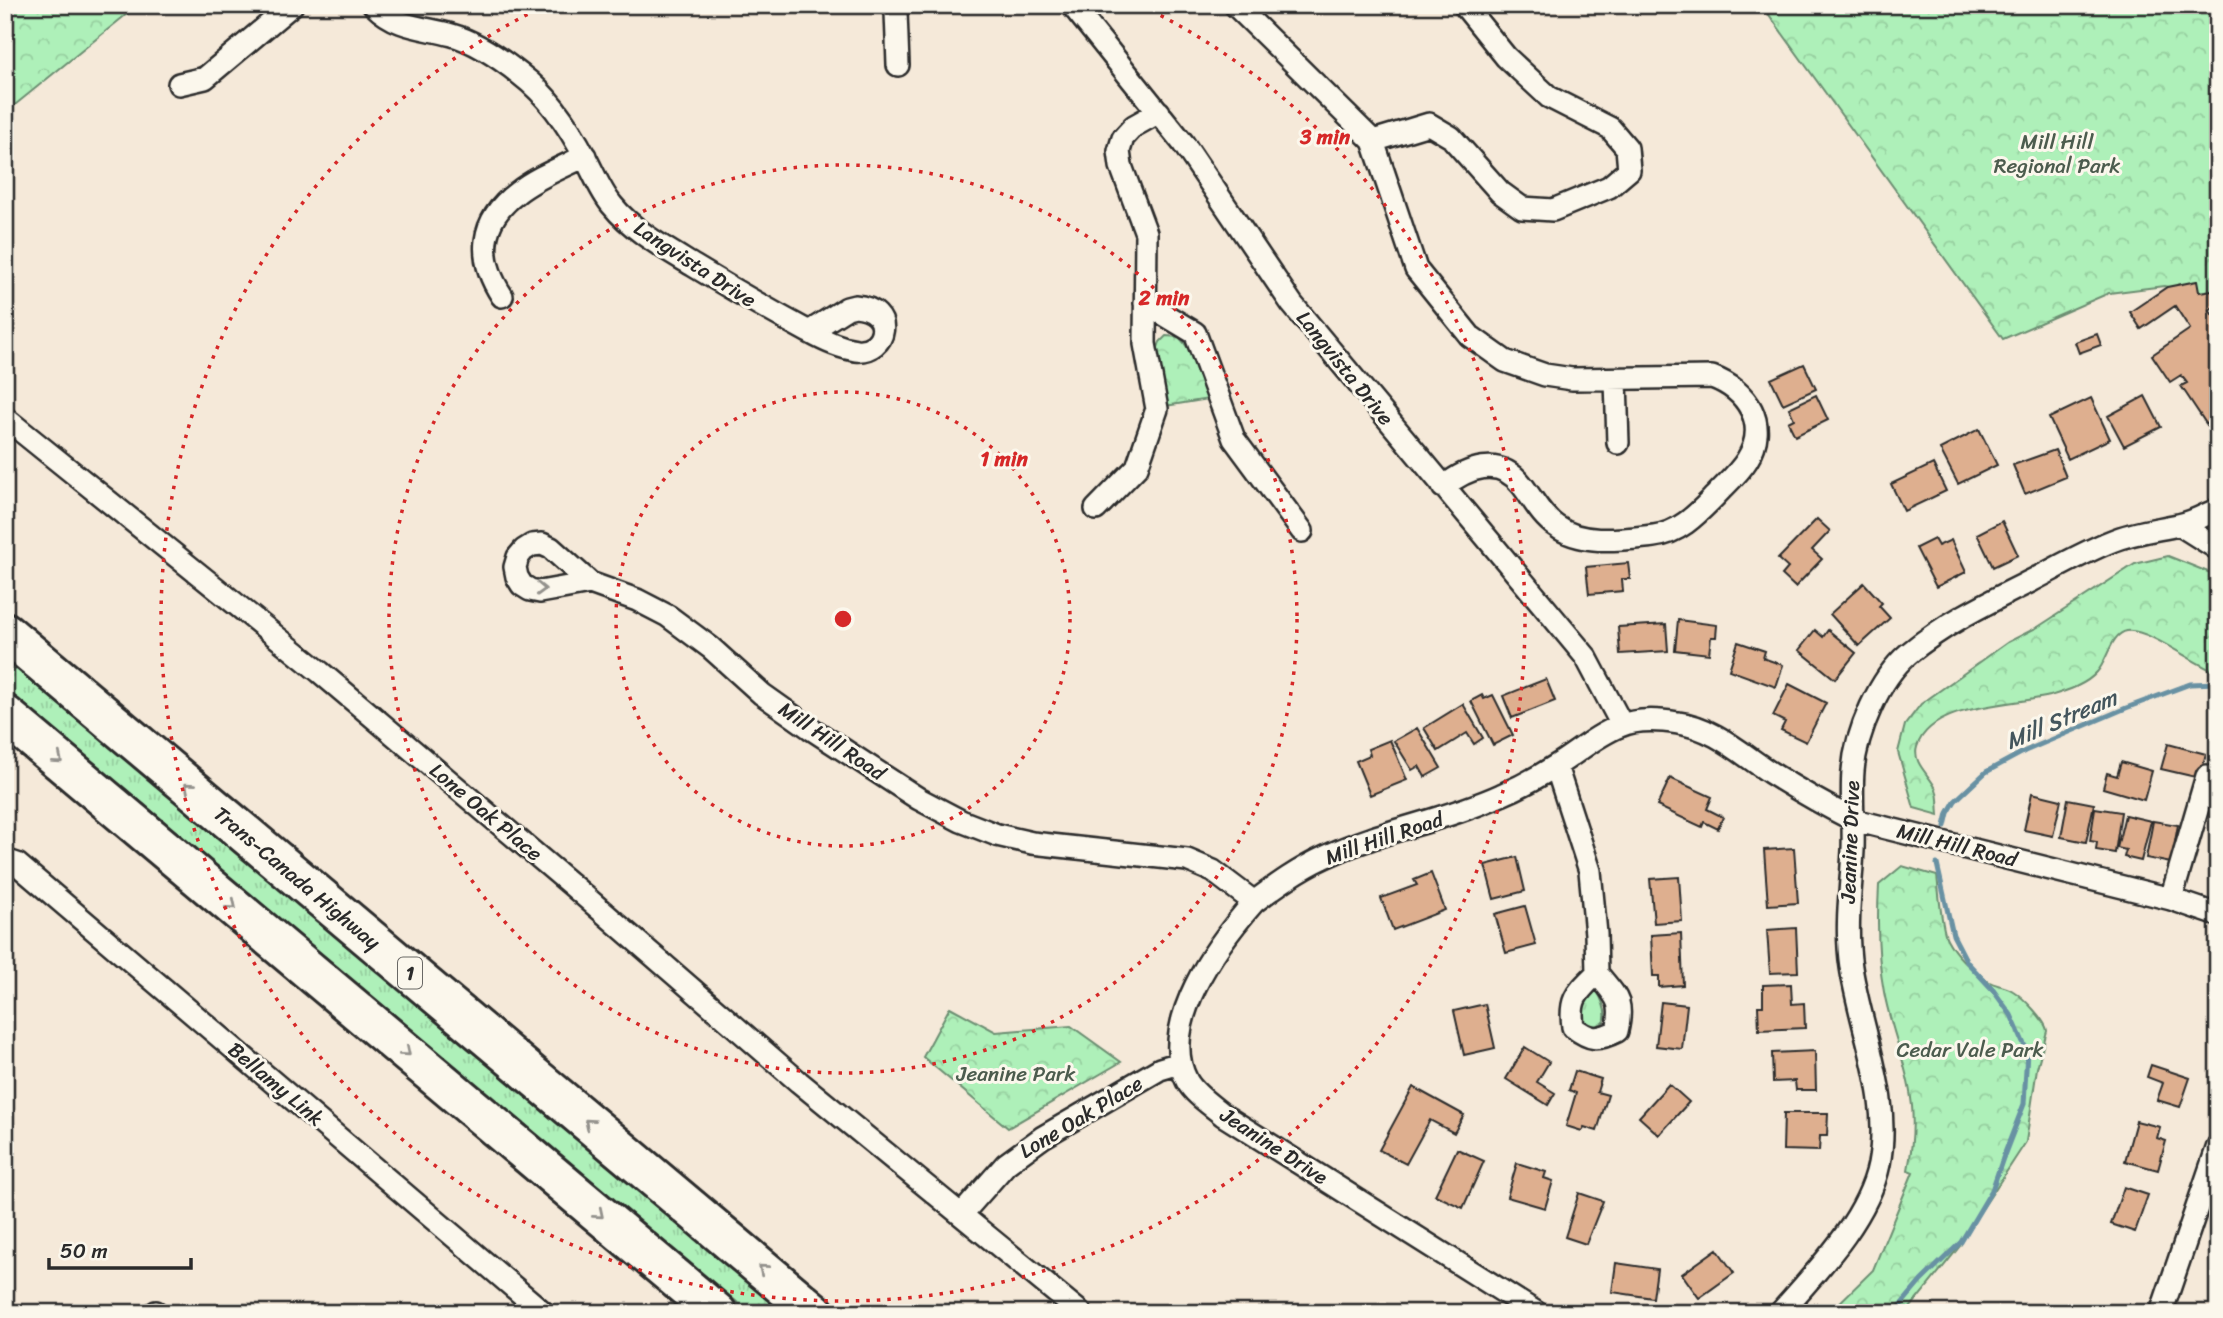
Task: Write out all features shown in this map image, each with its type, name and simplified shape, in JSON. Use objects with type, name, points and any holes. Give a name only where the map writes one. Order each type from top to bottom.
[{"type":"highway","name":"Trans-Canada Highway","points":[[5,632],[815,1313]]},
{"type":"highway","points":[[5,715],[717,1313]]},
{"type":"street","points":[[179,85],[205,78],[292,5]]},
{"type":"street","name":"Langvista Drive","points":[[374,5],[389,19],[454,36],[499,59],[524,77],[551,103],[612,205],[643,233],[741,296],[809,332]]},
{"type":"street","points":[[892,5],[896,12],[898,65]]},
{"type":"street","name":"Langvista Drive","points":[[1072,5],[1159,112],[1220,195],[1292,304],[1586,657],[1622,725]]},
{"type":"street","points":[[1235,5],[1373,141],[1416,269],[1470,336],[1505,361],[1545,375],[1616,380],[1712,376],[1740,392],[1750,405],[1756,422],[1755,441],[1749,459],[1736,475],[1702,509],[1672,532],[1657,536],[1595,539],[1573,535],[1556,527],[1541,512],[1520,482],[1507,471],[1478,468],[1462,472],[1443,487]]},
{"type":"street","points":[[1373,141],[1429,124],[1451,137],[1500,192],[1522,208],[1553,210],[1609,187],[1629,170],[1627,148],[1610,128],[1549,97],[1506,57],[1464,5]]},
{"type":"street","points":[[1096,509],[1138,467],[1157,410],[1145,344],[1146,233],[1121,166],[1119,151],[1123,138],[1134,126],[1159,112]]},
{"type":"street","points":[[502,296],[485,261],[487,236],[493,221],[519,190],[585,156]]},
{"type":"street","points":[[1145,303],[1195,333],[1234,439],[1302,531]]},
{"type":"street","points":[[1616,380],[1618,443]]},
{"type":"street","name":"Lone Oak Place","points":[[5,418],[320,672],[799,1082],[1081,1313]]},
{"type":"street","name":"Jeanine Drive","points":[[1780,1313],[1840,1243],[1867,1198],[1878,1168],[1883,1140],[1881,1108],[1858,1002],[1847,914],[1854,820],[1853,770],[1864,725],[1880,686],[1907,654],[1984,604],[2111,541],[2138,531],[2180,525],[2218,509]]},
{"type":"street","points":[[2180,525],[2218,549]]},
{"type":"street","name":"Mill Hill Road","points":[[590,583],[637,600],[668,616],[711,648],[762,694],[810,728],[919,799],[961,821],[997,835],[1032,843],[1187,860],[1213,871],[1254,902],[1288,876],[1326,856],[1367,840],[1455,814],[1503,794],[1556,766],[1596,738],[1622,725],[1656,720],[1682,723],[1704,730],[1811,798],[1854,820],[2171,900],[2218,915]]},
{"type":"street","points":[[1556,766],[1590,871],[1597,934],[1597,973]]},
{"type":"street","points":[[2171,900],[2207,776]]},
{"type":"street","name":"Bellamy Link","points":[[5,860],[17,864],[544,1313]]},
{"type":"street","points":[[1180,1063],[1178,1043],[1183,1014],[1229,930],[1254,902]]},
{"type":"street","name":"Lone Oak Place","points":[[962,1214],[1006,1164],[1043,1137],[1160,1069],[1180,1063]]},
{"type":"street","name":"Jeanine Drive","points":[[1180,1063],[1189,1084],[1223,1115],[1537,1313]]},
{"type":"street","points":[[2161,1313],[2218,1146]]},
{"type":"green space","points":[[5,5],[138,5],[5,113]]},
{"type":"green space","name":"Mill Hill Regional Park","points":[[1762,5],[2218,5],[2218,300],[2164,286],[2109,293],[2003,339]]},
{"type":"green space","points":[[1166,336],[1179,337],[1190,351],[1209,399],[1165,406],[1157,350]]},
{"type":"green space","points":[[2168,556],[2218,576],[2218,673],[2147,635],[2127,631],[2122,633],[2113,642],[2097,672],[2082,684],[2050,696],[1975,708],[1938,722],[1925,733],[1916,753],[1922,769],[1936,789],[1939,815],[1914,808],[1898,752],[1905,725],[1921,704],[2008,642],[2038,627],[2135,564]]},
{"type":"green space","points":[[5,653],[790,1313],[750,1313],[5,688]]},
{"type":"green space","name":"Cedar Vale Park","points":[[1902,866],[1937,876],[1943,926],[1955,951],[1982,977],[2010,989],[2022,998],[2047,1031],[2037,1068],[2026,1142],[1960,1246],[1906,1313],[1829,1313],[1873,1270],[1913,1172],[1908,1170],[1913,1130],[1910,1091],[1884,992],[1878,939],[1879,885]]},
{"type":"green space","points":[[1595,989],[1605,1009],[1604,1020],[1595,1026],[1586,1025],[1584,1007]]},
{"type":"green space","name":"Jeanine Park","points":[[950,1007],[996,1032],[1071,1026],[1121,1062],[1008,1128],[923,1057]]},
{"type":"building","points":[[2197,281],[2199,292],[2212,290],[2218,300],[2218,304],[2209,310],[2218,322],[2218,370],[2213,373],[2218,381],[2218,426],[2211,431],[2181,386],[2187,383],[2181,375],[2170,382],[2152,355],[2190,329],[2175,306],[2141,329],[2130,312],[2167,287]]},
{"type":"building","points":[[2097,334],[2101,345],[2079,353],[2075,342]]},
{"type":"building","points":[[1804,364],[1816,389],[1783,404],[1771,379]]},
{"type":"building","points":[[1816,395],[1828,420],[1795,436],[1788,422],[1794,419],[1789,408]]},
{"type":"building","points":[[2145,396],[2161,427],[2124,446],[2108,416]]},
{"type":"building","points":[[2091,398],[2110,439],[2068,459],[2049,418]]},
{"type":"building","points":[[1979,429],[1997,465],[1958,484],[1940,449]]},
{"type":"building","points":[[2055,450],[2066,477],[2025,494],[2013,465]]},
{"type":"building","points":[[1933,464],[1946,491],[1904,511],[1891,484]]},
{"type":"building","points":[[1817,519],[1830,531],[1812,550],[1822,559],[1795,587],[1782,575],[1788,568],[1778,559]]},
{"type":"building","points":[[2002,521],[2018,555],[1993,567],[1977,534]]},
{"type":"building","points":[[1934,539],[1938,546],[1951,540],[1966,572],[1936,587],[1916,548]]},
{"type":"building","points":[[1628,563],[1630,579],[1622,579],[1623,591],[1589,594],[1586,567]]},
{"type":"building","points":[[1864,583],[1882,603],[1879,606],[1890,618],[1859,646],[1830,614]]},
{"type":"building","points":[[1678,620],[1717,625],[1716,637],[1711,637],[1709,654],[1675,650]]},
{"type":"building","points":[[1666,624],[1668,651],[1620,654],[1618,627]]},
{"type":"building","points":[[1815,630],[1823,637],[1828,630],[1856,653],[1835,679],[1799,650]]},
{"type":"building","points":[[1738,642],[1765,651],[1763,658],[1783,665],[1776,687],[1729,670]]},
{"type":"building","points":[[1546,679],[1555,701],[1512,718],[1503,696]]},
{"type":"building","points":[[1789,684],[1826,703],[1806,742],[1781,730],[1785,722],[1773,716]]},
{"type":"building","points":[[1482,695],[1484,699],[1493,695],[1513,735],[1493,745],[1471,701]]},
{"type":"building","points":[[1463,704],[1483,738],[1474,744],[1467,733],[1438,751],[1424,728]]},
{"type":"building","points":[[1417,728],[1441,768],[1425,777],[1419,766],[1412,770],[1394,741]]},
{"type":"building","points":[[1390,740],[1407,780],[1370,795],[1356,761],[1370,755],[1368,749]]},
{"type":"building","points":[[2168,744],[2206,754],[2200,778],[2161,769]]},
{"type":"building","points":[[2121,762],[2152,771],[2144,800],[2103,788],[2107,773],[2117,776]]},
{"type":"building","points":[[1670,778],[1712,797],[1707,809],[1723,817],[1718,829],[1704,822],[1702,827],[1657,806]]},
{"type":"building","points":[[2032,793],[2061,800],[2053,836],[2024,830]]},
{"type":"building","points":[[2068,799],[2094,804],[2086,842],[2061,837]]},
{"type":"building","points":[[2095,808],[2121,812],[2115,853],[2096,850],[2097,842],[2090,841]]},
{"type":"building","points":[[2125,815],[2151,821],[2141,861],[2124,857],[2126,850],[2117,848]]},
{"type":"building","points":[[2153,821],[2178,825],[2171,863],[2146,858]]},
{"type":"building","points":[[1794,848],[1798,903],[1768,905],[1764,850]]},
{"type":"building","points":[[1517,857],[1525,891],[1494,899],[1485,865]]},
{"type":"building","points":[[1431,873],[1445,910],[1393,930],[1381,898],[1417,885],[1414,880]]},
{"type":"building","points":[[1679,877],[1682,921],[1654,923],[1650,879]]},
{"type":"building","points":[[1525,906],[1536,945],[1506,953],[1495,914]]},
{"type":"building","points":[[1796,928],[1798,972],[1770,973],[1767,930]]},
{"type":"building","points":[[1681,933],[1683,985],[1659,987],[1659,976],[1653,976],[1651,935]]},
{"type":"building","points":[[1791,984],[1792,1004],[1804,1003],[1805,1028],[1759,1030],[1758,1006],[1763,1006],[1763,985]]},
{"type":"building","points":[[1661,1002],[1687,1005],[1682,1049],[1656,1046]]},
{"type":"building","points":[[1485,1004],[1495,1048],[1464,1055],[1454,1011]]},
{"type":"building","points":[[1525,1047],[1549,1062],[1537,1082],[1555,1093],[1548,1105],[1506,1079]]},
{"type":"building","points":[[1815,1051],[1816,1090],[1796,1090],[1795,1081],[1773,1082],[1772,1053]]},
{"type":"building","points":[[2151,1065],[2190,1078],[2180,1107],[2157,1100],[2163,1083],[2147,1077]]},
{"type":"building","points":[[1575,1071],[1601,1079],[1597,1092],[1608,1095],[1597,1131],[1584,1127],[1582,1131],[1566,1126],[1576,1093],[1569,1090]]},
{"type":"building","points":[[1669,1084],[1689,1102],[1659,1135],[1639,1117]]},
{"type":"building","points":[[1413,1087],[1464,1115],[1454,1133],[1430,1120],[1406,1164],[1379,1150]]},
{"type":"building","points":[[1784,1113],[1828,1113],[1827,1136],[1820,1136],[1819,1151],[1783,1150]]},
{"type":"building","points":[[2136,1121],[2160,1127],[2157,1138],[2166,1141],[2158,1170],[2125,1161]]},
{"type":"building","points":[[1457,1149],[1484,1161],[1463,1208],[1435,1195]]},
{"type":"building","points":[[1517,1163],[1546,1172],[1544,1178],[1553,1181],[1545,1208],[1507,1197]]},
{"type":"building","points":[[2124,1187],[2148,1195],[2135,1232],[2111,1224]]},
{"type":"building","points":[[1579,1193],[1603,1201],[1586,1244],[1565,1237]]},
{"type":"building","points":[[1717,1249],[1734,1273],[1699,1298],[1682,1274]]},
{"type":"building","points":[[1616,1263],[1657,1269],[1653,1298],[1612,1292]]},
{"type":"waterway","name":"Mill Stream","points":[[1945,826],[1955,801],[1986,772],[2025,751],[2190,684],[2218,683]]},
{"type":"waterway","name":"Mill Stream","points":[[1894,1313],[1921,1281],[1961,1242],[1992,1190],[2024,1104],[2027,1051],[2011,1015],[1993,990],[1967,962],[1953,935],[1937,864]]}]
